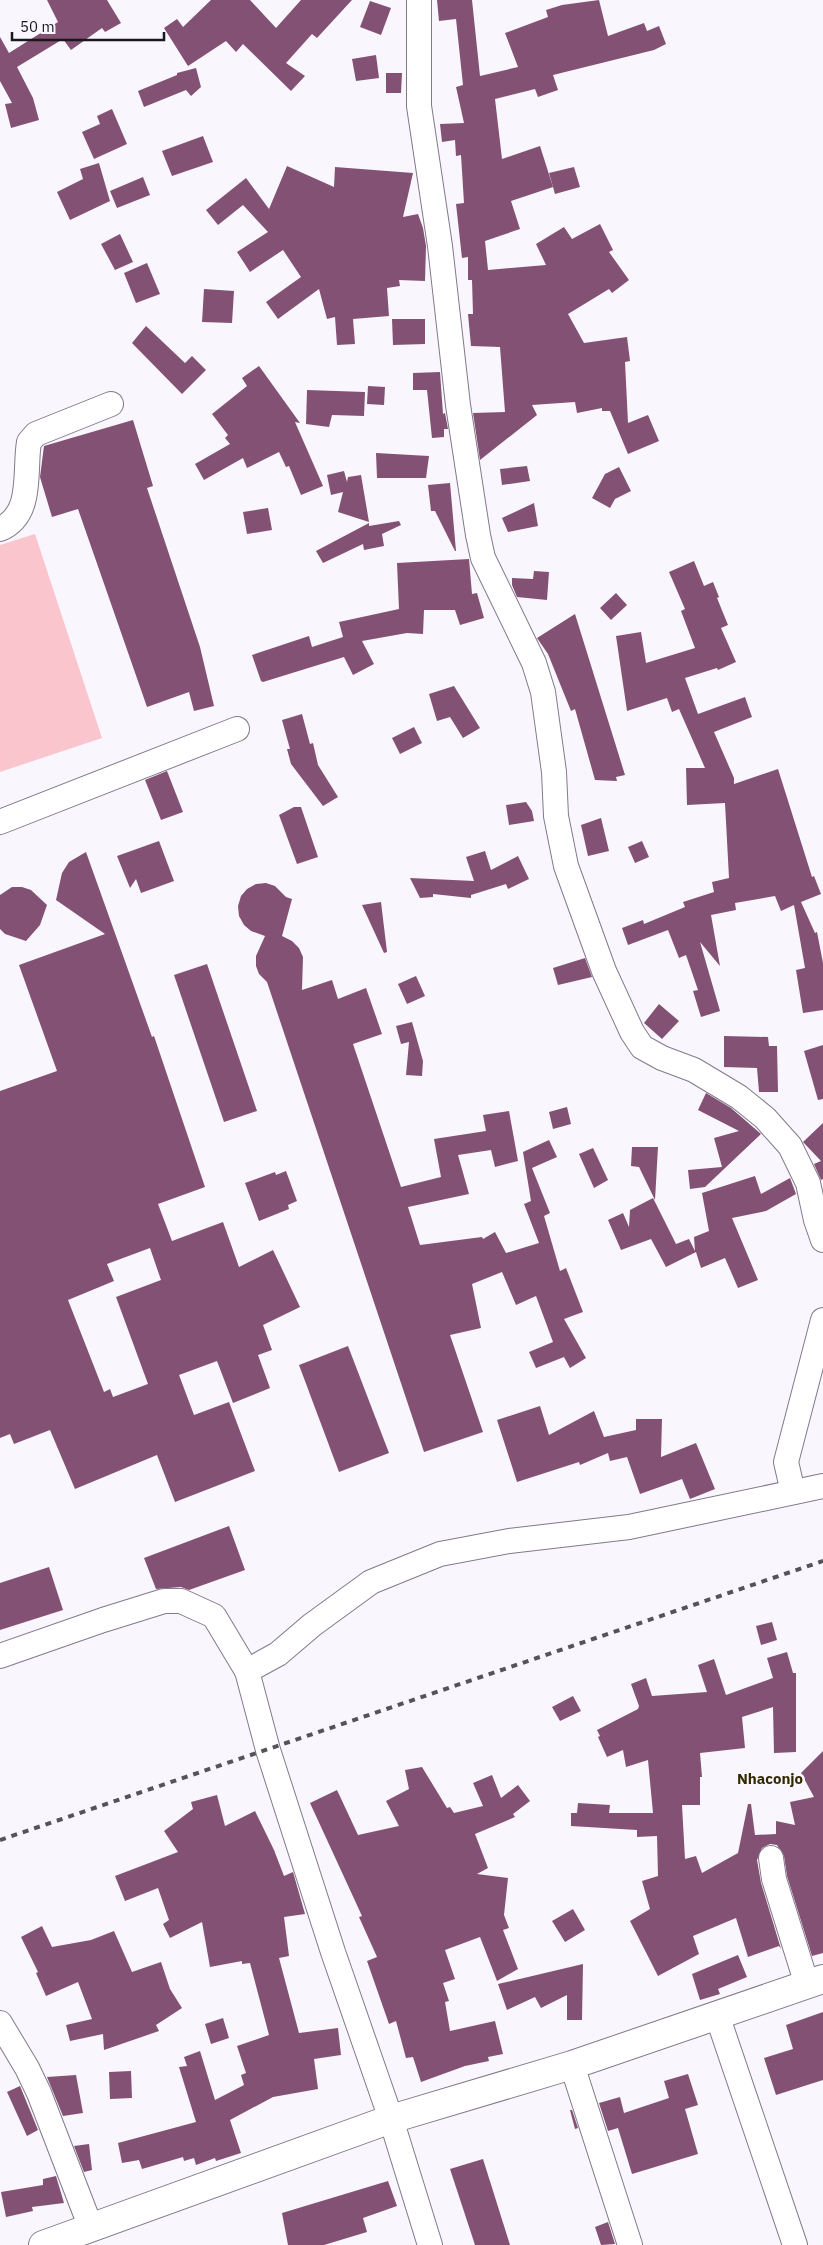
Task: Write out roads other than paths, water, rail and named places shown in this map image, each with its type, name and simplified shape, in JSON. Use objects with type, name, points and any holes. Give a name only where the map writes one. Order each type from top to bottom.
[{"type":"main road","points":[[43,2245],[80,2236],[392,2119],[572,2065],[815,1982]]},
{"type":"street","points":[[419,0],[419,106],[440,246],[458,405],[478,535],[483,558],[534,664],[543,692],[554,772],[556,816],[566,866],[604,971],[632,1032],[642,1047],[662,1058],[694,1070],[739,1097],[765,1118],[790,1146],[808,1183],[816,1220],[823,1240]]},
{"type":"street","points":[[0,529],[15,517],[22,505],[26,489],[29,442],[36,434],[110,404]]},
{"type":"street","points":[[0,822],[237,729]]},
{"type":"street","points":[[794,1492],[786,1462],[823,1320]]},
{"type":"street","points":[[247,1671],[278,1654],[312,1625],[371,1582],[440,1554],[518,1540],[629,1527],[823,1486]]},
{"type":"street","points":[[0,1656],[102,1620],[164,1601],[181,1601],[214,1616],[247,1671],[268,1750],[333,1952],[392,2119],[430,2245]]},
{"type":"street","points":[[771,1858],[774,1879],[815,1982]]},
{"type":"street","points":[[717,2015],[795,2245]]},
{"type":"street","points":[[0,2023],[27,2068],[39,2093],[80,2236]]},
{"type":"street","points":[[572,2065],[630,2245]]},
{"type":"railway","points":[[0,1840],[823,1561]]},
{"type":"district","name":"Nhaconjo","points":[[770,1779]]}]
